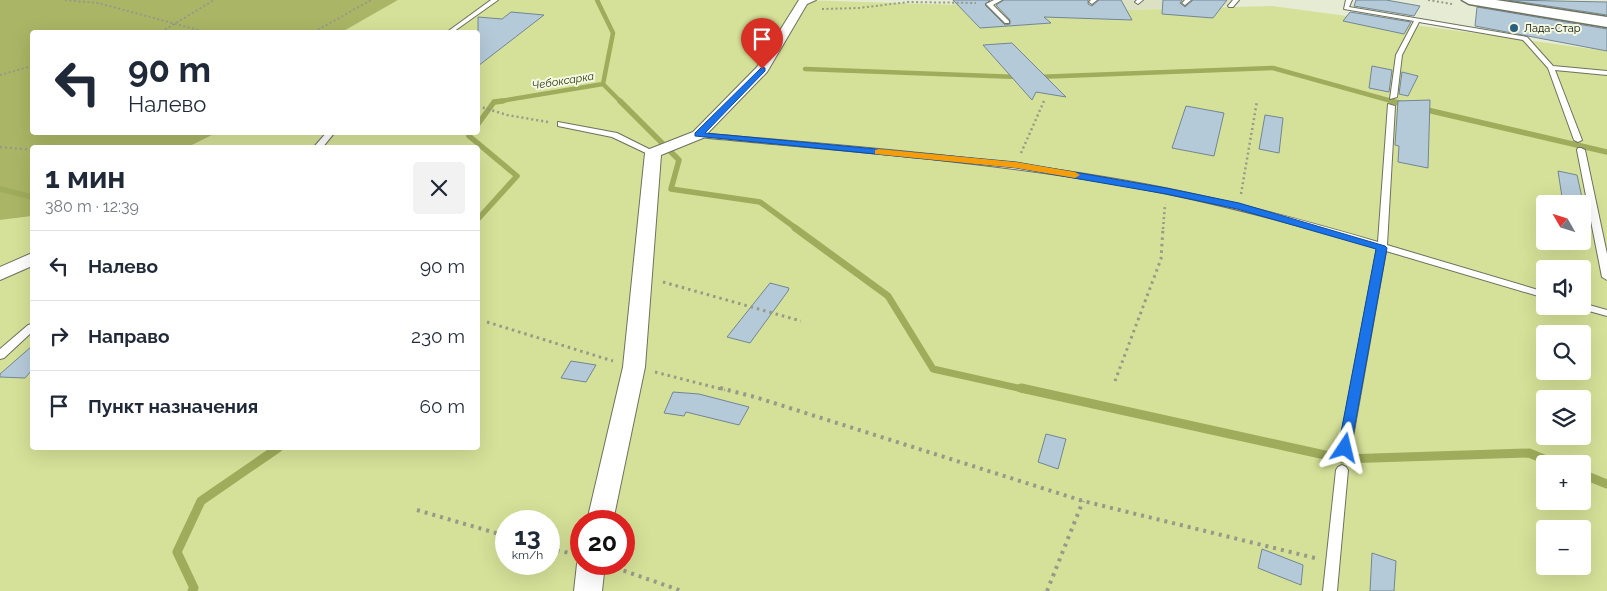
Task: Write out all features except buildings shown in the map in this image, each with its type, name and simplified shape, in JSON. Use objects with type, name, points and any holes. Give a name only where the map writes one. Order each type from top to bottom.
[{"type":"street","points":[[602,510],[634,367],[653,153],[698,135],[762,69],[803,2],[810,0]]},
{"type":"street","points":[[1470,0],[1607,22]]},
{"type":"street","points":[[0,274],[30,260]]},
{"type":"street","points":[[588,591],[590,575]]},
{"type":"lane","points":[[453,30],[495,0]]},
{"type":"lane","points":[[999,0],[989,4],[1007,22]]},
{"type":"lane","points":[[1231,6],[1236,0]]},
{"type":"lane","points":[[1349,0],[1346,8],[1525,38],[1551,68],[1578,140]]},
{"type":"lane","points":[[1345,448],[1382,248],[1392,102],[1399,55],[1417,21]]},
{"type":"lane","points":[[1551,68],[1607,73]]},
{"type":"lane","points":[[560,124],[614,135],[653,153]]},
{"type":"lane","points":[[320,145],[329,135]]},
{"type":"lane","points":[[698,135],[1016,165],[1166,191],[1239,206],[1536,292]]},
{"type":"lane","points":[[1581,150],[1607,277]]},
{"type":"lane","points":[[1591,309],[1607,313]]},
{"type":"lane","points":[[0,355],[30,329]]},
{"type":"lane","points":[[1330,591],[1342,470]]},
{"type":"path","points":[[65,0],[98,4],[199,30]]},
{"type":"path","points":[[166,30],[179,24],[214,0]]},
{"type":"path","points":[[318,30],[371,0]]},
{"type":"path","points":[[798,10],[859,8],[908,2],[989,4]]},
{"type":"path","points":[[0,75],[30,67]]},
{"type":"path","points":[[1239,206],[1257,100]]},
{"type":"path","points":[[1016,165],[1044,101]]},
{"type":"path","points":[[480,107],[507,116],[560,124]]},
{"type":"path","points":[[0,147],[30,150]]},
{"type":"path","points":[[1115,381],[1161,259],[1166,191]]},
{"type":"path","points":[[643,276],[801,321]]},
{"type":"path","points":[[486,322],[634,367],[755,397],[1083,501],[1332,562]]},
{"type":"path","points":[[1047,591],[1083,501]]},
{"type":"path","points":[[417,510],[495,533]]},
{"type":"path","points":[[632,575],[682,591]]},
{"type":"shaded area","points":[[952,0],[1236,0],[1231,6],[1127,10],[953,6]]},
{"type":"green space","points":[[0,0],[398,0],[346,30],[30,30],[30,135],[212,135],[192,145],[30,145],[30,216],[0,220]]},
{"type":"green space","points":[[398,0],[801,0],[1127,10],[1272,6],[1607,51],[1607,591],[0,591],[0,220],[30,216],[30,450],[480,450],[480,145],[192,145],[212,135],[480,135],[480,30],[346,30]]},
{"type":"waterway","name":"Чебоксарка","points":[[597,0],[613,33],[603,84]]},
{"type":"waterway","points":[[1036,77],[1273,68],[1395,102]]},
{"type":"waterway","points":[[805,69],[1020,77]]},
{"type":"waterway","name":"Чебоксарка","points":[[497,102],[603,84]]},
{"type":"waterway","points":[[603,84],[679,160],[671,189],[760,202],[797,229]]},
{"type":"waterway","name":"Чебоксарка","points":[[497,102],[503,101]]},
{"type":"waterway","points":[[1391,101],[1395,102]]},
{"type":"waterway","name":"Чебоксарка","points":[[480,121],[494,102],[497,102]]},
{"type":"waterway","points":[[1395,102],[1407,105]]},
{"type":"waterway","points":[[1423,109],[1607,152]]},
{"type":"waterway","name":"Чебоксарка","points":[[470,135],[480,145]]},
{"type":"waterway","name":"Чебоксарка","points":[[480,145],[517,176],[480,217]]},
{"type":"waterway","points":[[0,189],[30,196]]},
{"type":"waterway","points":[[795,228],[888,296],[933,369],[1027,390]]},
{"type":"waterway","points":[[1021,388],[1343,459],[1529,453],[1536,456]]},
{"type":"waterway","name":"Чебоксарка","points":[[192,591],[194,588],[177,552],[201,501],[275,450]]},
{"type":"waterway","points":[[1591,478],[1607,484]]},
{"type":"slow traffic","points":[[879,152],[1016,165],[1075,175]]},
{"type":"place","name":"Лада-Стар","points":[[1514,28]]},
{"type":"route","points":[[762,69],[698,135],[1016,165],[1166,191],[1239,206],[1382,248],[1345,448]]}]
